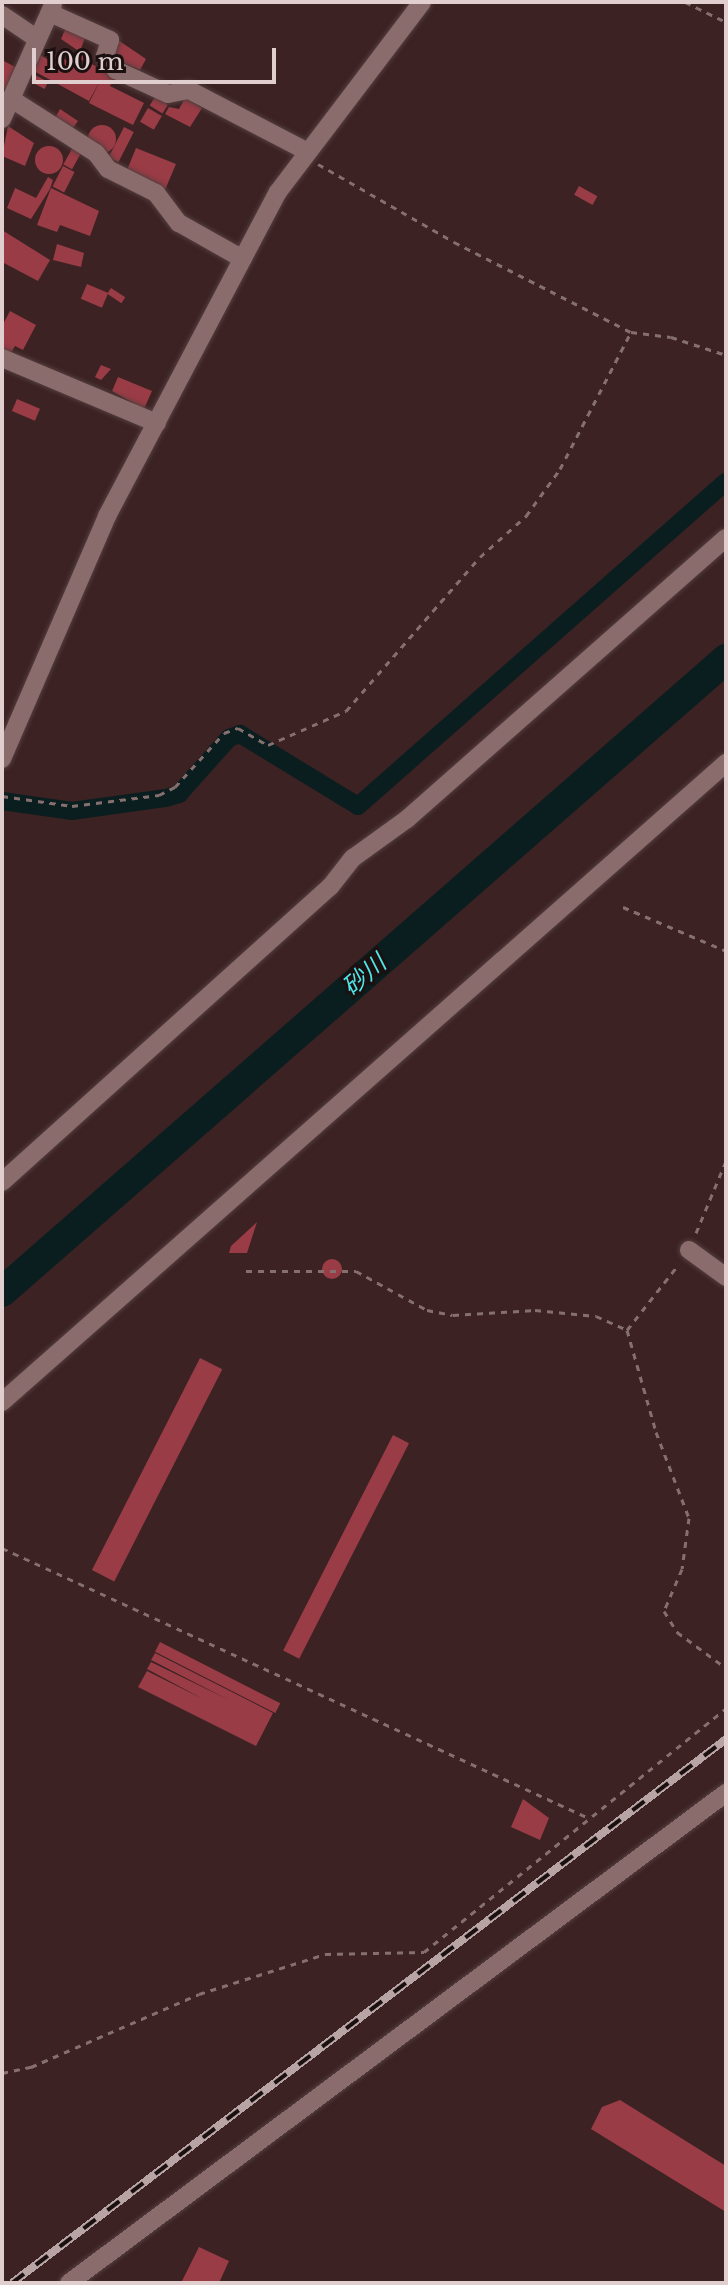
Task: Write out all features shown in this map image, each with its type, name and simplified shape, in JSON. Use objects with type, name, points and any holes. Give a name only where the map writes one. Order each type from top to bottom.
[{"type":"street","points":[[2,759],[107,516],[243,259],[306,154],[422,2]]},
{"type":"street","points":[[2,119],[52,8],[110,40],[105,56],[116,70],[168,94],[189,90],[306,154]]},
{"type":"street","points":[[2,15],[36,38]]},
{"type":"street","points":[[13,100],[96,153],[108,169],[156,193],[179,223],[243,259]]},
{"type":"street","points":[[2,358],[157,423]]},
{"type":"street","points":[[2,1182],[330,887],[353,858],[407,819],[726,538]]},
{"type":"street","points":[[2,1402],[726,763]]},
{"type":"street","points":[[689,1250],[726,1277]]},
{"type":"street","points":[[69,2283],[726,1793]]},
{"type":"path","points":[[685,2],[726,22]]},
{"type":"path","points":[[306,154],[454,242],[631,332],[671,337],[726,355]]},
{"type":"path","points":[[2,796],[72,806],[159,795],[175,787],[224,733],[238,728],[268,745],[346,711],[480,557],[526,516],[560,469],[631,332]]},
{"type":"path","points":[[623,907],[726,951]]},
{"type":"path","points":[[627,1330],[689,1250],[726,1161]]},
{"type":"path","points":[[246,1271],[356,1271],[427,1310],[453,1315],[535,1310],[596,1316],[627,1330],[656,1432],[689,1518],[682,1569],[664,1611],[677,1632],[726,1668]]},
{"type":"path","points":[[2,1548],[591,1819]]},
{"type":"path","points":[[2,2073],[31,2067],[199,1994],[325,1954],[424,1952],[726,1708]]},
{"type":"building","points":[[67,25],[87,33],[80,51],[90,57],[87,62],[116,75],[110,86],[144,103],[133,125],[89,103],[101,79],[89,101],[32,70],[40,55],[49,60],[53,53],[83,69],[86,62],[77,58],[80,52],[61,39]]},
{"type":"building","points":[[118,40],[146,59],[140,70],[110,57]]},
{"type":"building","points":[[2,60],[19,69],[7,90],[2,87]]},
{"type":"building","points":[[35,75],[48,82],[44,89],[31,82]]},
{"type":"building","points":[[155,97],[168,105],[162,113],[150,105]]},
{"type":"building","points":[[185,98],[202,108],[190,127],[165,114],[169,107],[179,109]]},
{"type":"building","points":[[148,108],[162,116],[154,130],[140,122]]},
{"type":"building","points":[[60,109],[78,121],[70,132],[54,120]]},
{"type":"building","points":[[102,125],[112,129],[116,139],[112,149],[102,153],[92,149],[88,139],[92,129]]},
{"type":"building","points":[[8,126],[34,143],[25,166],[2,156]]},
{"type":"building","points":[[124,127],[134,132],[118,162],[109,157]]},
{"type":"building","points":[[49,146],[59,150],[63,160],[59,170],[49,174],[39,170],[35,160],[39,150]]},
{"type":"building","points":[[73,147],[82,152],[72,169],[63,164]]},
{"type":"building","points":[[136,148],[176,164],[165,190],[127,170]]},
{"type":"building","points":[[63,166],[75,172],[64,192],[53,186]]},
{"type":"building","points":[[48,177],[53,180],[50,189],[31,219],[7,208],[15,188],[36,198]]},
{"type":"building","points":[[579,186],[597,196],[593,205],[574,195]]},
{"type":"building","points":[[51,188],[99,211],[90,236],[60,225],[57,232],[37,225]]},
{"type":"building","points":[[2,230],[50,260],[38,281],[2,262]]},
{"type":"building","points":[[57,244],[84,253],[81,267],[53,260]]},
{"type":"building","points":[[87,284],[108,293],[102,308],[81,299]]},
{"type":"building","points":[[111,288],[125,297],[121,303],[107,294]]},
{"type":"building","points":[[10,311],[36,325],[23,350],[15,346],[9,356],[2,352],[2,326]]},
{"type":"building","points":[[101,365],[111,369],[101,380],[95,377]]},
{"type":"building","points":[[118,377],[152,391],[144,409],[112,391]]},
{"type":"building","points":[[17,399],[40,409],[35,421],[12,411]]},
{"type":"building","points":[[257,1222],[247,1253],[229,1253],[231,1246]]},
{"type":"building","points":[[332,1259],[339,1262],[342,1269],[339,1276],[332,1279],[325,1276],[322,1269],[325,1262]]},
{"type":"building","points":[[200,1358],[222,1369],[114,1581],[92,1570]]},
{"type":"building","points":[[393,1435],[409,1443],[299,1659],[283,1651]]},
{"type":"building","points":[[160,1642],[280,1703],[275,1713],[155,1652]]},
{"type":"building","points":[[155,1653],[273,1713],[256,1746],[138,1687],[147,1671],[203,1699],[147,1669],[151,1662],[229,1700],[151,1660]]},
{"type":"building","points":[[523,1799],[549,1818],[540,1840],[511,1827]]},
{"type":"building","points":[[620,2100],[726,2166],[726,2212],[591,2129],[602,2107]]},
{"type":"building","points":[[199,2247],[229,2261],[219,2283],[181,2283]]},
{"type":"waterway","points":[[2,801],[72,811],[166,798],[179,794],[229,738],[240,734],[358,806],[726,482]]},
{"type":"waterway","name":"砂川","points":[[2,1292],[726,659]]},
{"type":"railway","points":[[12,2283],[726,1739]]}]
